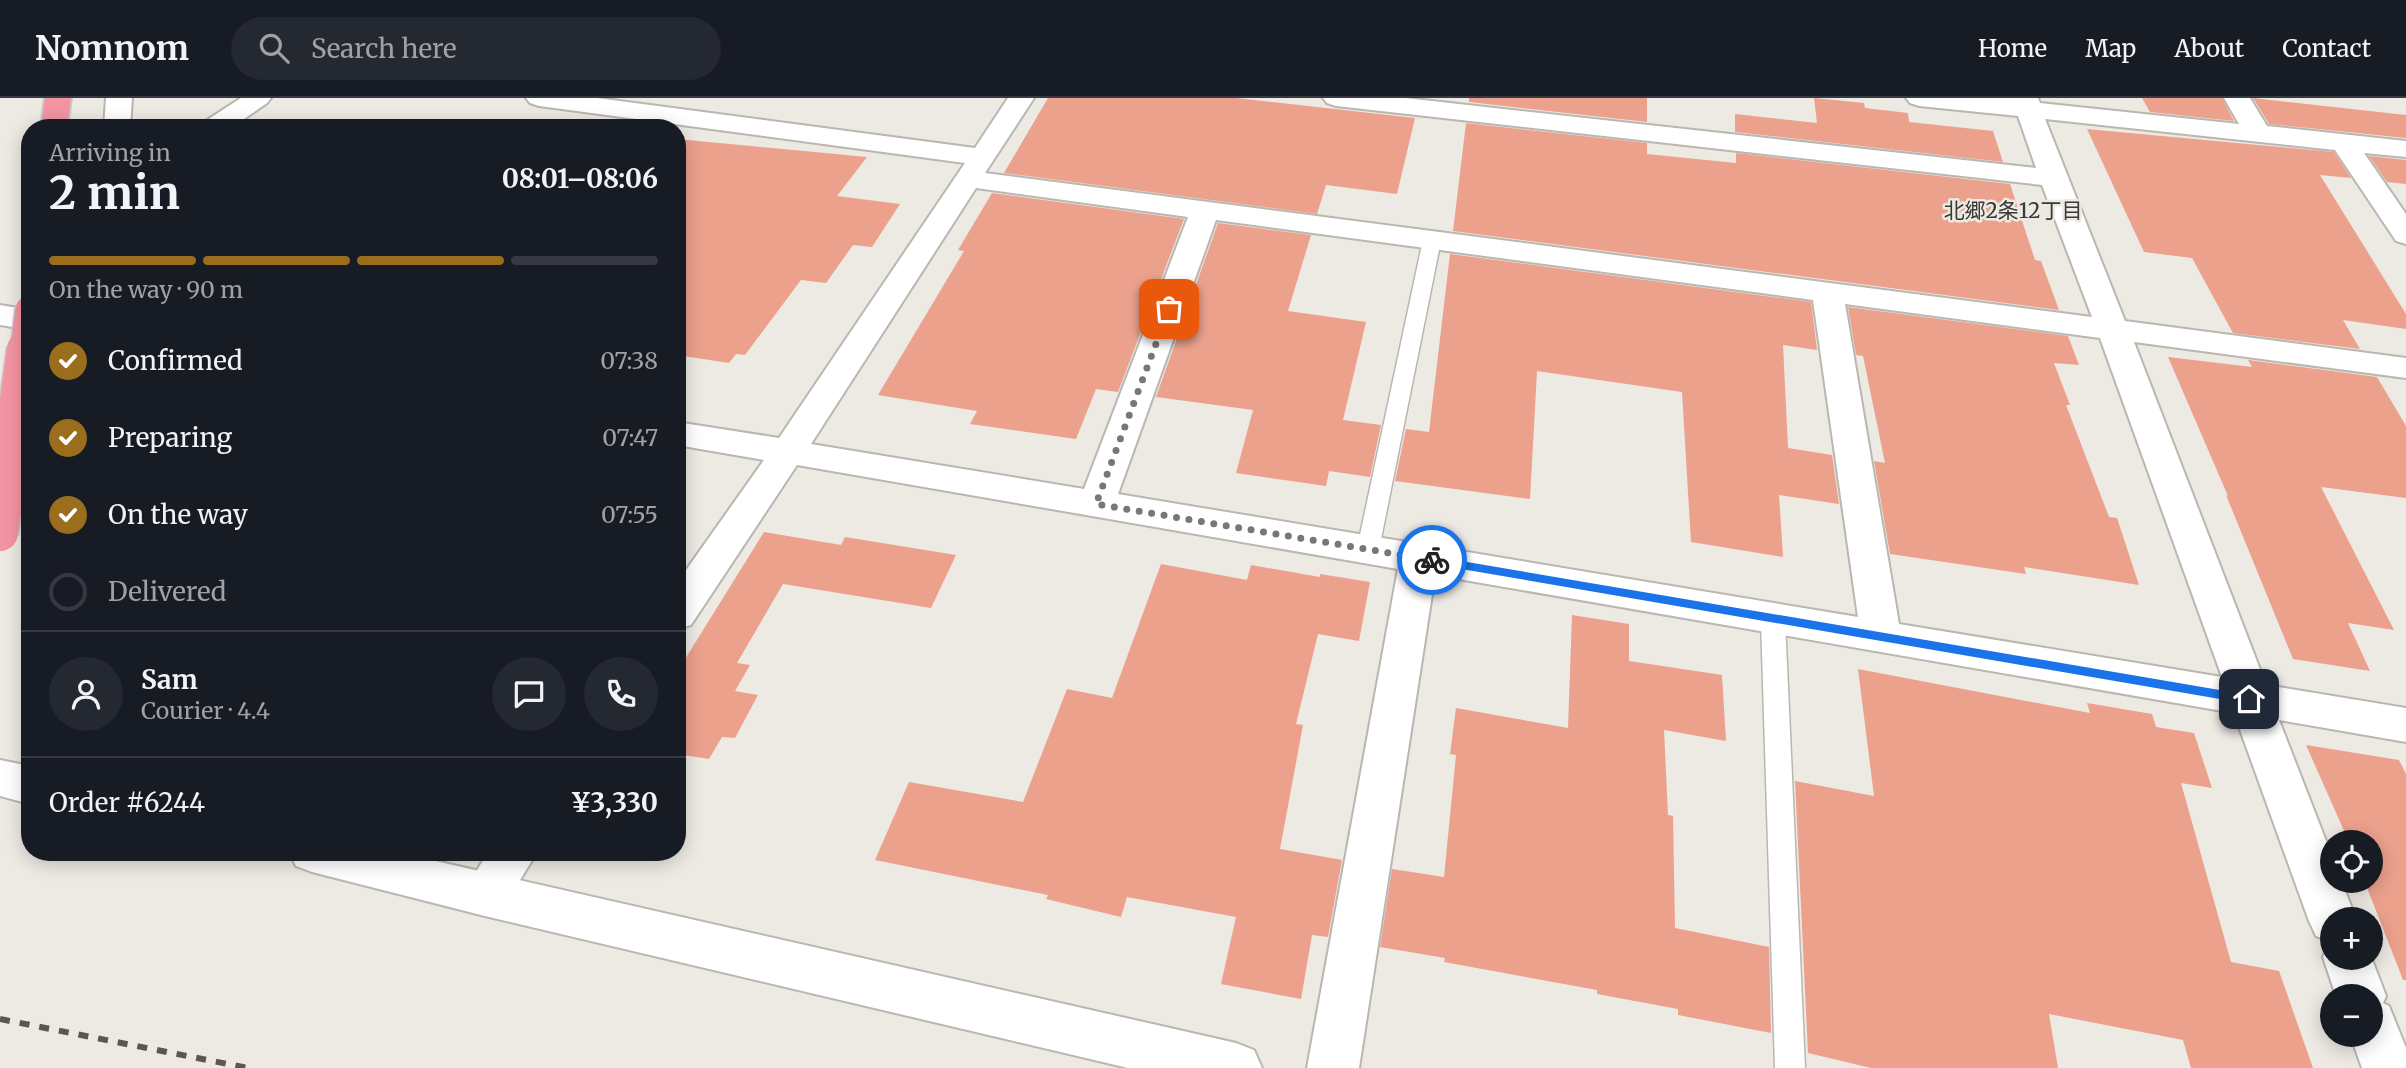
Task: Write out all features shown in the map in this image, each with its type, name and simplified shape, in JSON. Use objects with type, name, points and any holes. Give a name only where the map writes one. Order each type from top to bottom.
[{"type":"highway","points":[[55,119],[58,98]]},
{"type":"highway","points":[[0,533],[21,377]]},
{"type":"street","points":[[118,119],[119,98]]},
{"type":"street","points":[[226,119],[258,98]]},
{"type":"street","points":[[539,98],[670,119]]},
{"type":"street","points":[[686,601],[788,452],[1021,98]]},
{"type":"street","points":[[1336,98],[2053,178]]},
{"type":"street","points":[[1919,98],[2028,104],[2406,149]]},
{"type":"street","points":[[2237,98],[2258,133]]},
{"type":"street","points":[[2028,104],[2053,178],[2113,330],[2328,907]]},
{"type":"street","points":[[686,122],[975,168],[1205,211],[2406,369]]},
{"type":"street","points":[[2344,143],[2406,235]]},
{"type":"street","points":[[1096,504],[1205,211]]},
{"type":"street","points":[[1828,294],[1881,636]]},
{"type":"street","points":[[0,315],[21,318]]},
{"type":"street","points":[[686,435],[2406,725]]},
{"type":"street","points":[[1333,1068],[1419,558]]},
{"type":"street","points":[[0,778],[21,783]]},
{"type":"street","points":[[348,861],[1236,1068]]},
{"type":"street","points":[[485,895],[508,861]]},
{"type":"street","points":[[2380,1047],[2388,1068]]},
{"type":"lane","points":[[1368,550],[1432,240]]},
{"type":"lane","points":[[1773,620],[1790,1068]]},
{"type":"building","points":[[1048,98],[1236,98],[1415,118],[1397,194],[1326,185],[1317,214],[1004,173]]},
{"type":"building","points":[[1469,98],[1647,98],[1647,122],[1469,102]]},
{"type":"building","points":[[1814,98],[1864,103],[1865,108],[1908,113],[1909,122],[1993,131],[2003,162],[1735,132],[1735,114],[1817,123]]},
{"type":"building","points":[[2142,98],[2222,98],[2234,121],[2150,112]]},
{"type":"building","points":[[2253,98],[2406,115],[2406,138],[2269,124]]},
{"type":"building","points":[[1466,123],[1647,143],[1647,154],[1736,163],[1736,153],[2010,184],[2035,260],[2041,261],[2059,310],[1453,231]]},
{"type":"building","points":[[2087,129],[2334,152],[2351,178],[2320,175],[2406,314],[2406,329],[2343,320],[2360,349],[2233,333],[2192,258],[2144,252]]},
{"type":"building","points":[[686,140],[867,157],[837,196],[900,204],[872,247],[853,245],[826,283],[801,280],[745,355],[736,354],[729,363],[686,356]]},
{"type":"building","points":[[2369,156],[2406,160],[2406,184],[2387,182]]},
{"type":"building","points":[[992,193],[1184,219],[1118,392],[1096,389],[1076,439],[970,424],[977,411],[878,395],[964,251],[958,250]]},
{"type":"building","points":[[1218,223],[1311,235],[1288,311],[1366,322],[1343,420],[1381,425],[1370,477],[1329,471],[1326,486],[1236,473],[1253,410],[1156,397]]},
{"type":"building","points":[[1450,254],[1811,302],[1817,350],[1783,345],[1788,448],[1832,455],[1839,504],[1779,495],[1783,557],[1691,542],[1682,392],[1537,371],[1530,499],[1395,481],[1406,429],[1429,432]]},
{"type":"building","points":[[1848,307],[2068,336],[2079,365],[2054,363],[2070,405],[2066,405],[2109,517],[2117,518],[2139,585],[2024,567],[2026,574],[1890,554],[1874,461],[1885,463],[1863,356],[1856,355]]},
{"type":"building","points":[[2168,357],[2252,367],[2248,360],[2377,377],[2406,426],[2406,498],[2321,487],[2394,630],[2348,623],[2370,671],[2293,659],[2226,495],[2228,496]]},
{"type":"building","points":[[764,532],[841,545],[845,537],[956,555],[931,608],[783,584],[737,663],[750,665],[735,691],[758,695],[735,738],[722,737],[709,759],[686,755],[686,658]]},
{"type":"building","points":[[1161,564],[1247,580],[1251,565],[1320,577],[1320,574],[1370,582],[1359,641],[1318,634],[1296,724],[1303,725],[1280,849],[1342,860],[1328,937],[1312,935],[1301,999],[1221,984],[1236,917],[1127,897],[1121,917],[1046,899],[1048,895],[875,860],[909,782],[1023,802],[1067,689],[1112,698]]},
{"type":"building","points":[[1572,615],[1629,624],[1629,661],[1722,675],[1726,741],[1664,730],[1668,815],[1673,816],[1675,928],[1769,947],[1771,1033],[1678,1015],[1678,1009],[1597,994],[1597,990],[1444,962],[1445,958],[1380,947],[1392,869],[1444,877],[1456,755],[1450,754],[1456,708],[1568,728]]},
{"type":"building","points":[[1858,669],[2090,713],[2087,703],[2152,714],[2156,727],[2194,733],[2212,788],[2181,783],[2231,962],[2279,971],[2313,1068],[2191,1068],[2183,1040],[2049,1014],[2058,1068],[1871,1068],[1808,1053],[1795,781],[1874,796]]},
{"type":"building","points":[[2306,745],[2399,760],[2406,774],[2406,980],[2403,980],[2383,929],[2383,907],[2375,907],[2369,893],[2383,893],[2383,830],[2344,830]]},
{"type":"railway","points":[[0,1019],[248,1068]]},
{"type":"way so far","points":[[1169,309],[1096,504],[1432,560]]},
{"type":"district","name":"北郷2条12丁目","points":[[2013,211]]},
{"type":"route","points":[[1432,560],[2249,699]]}]
